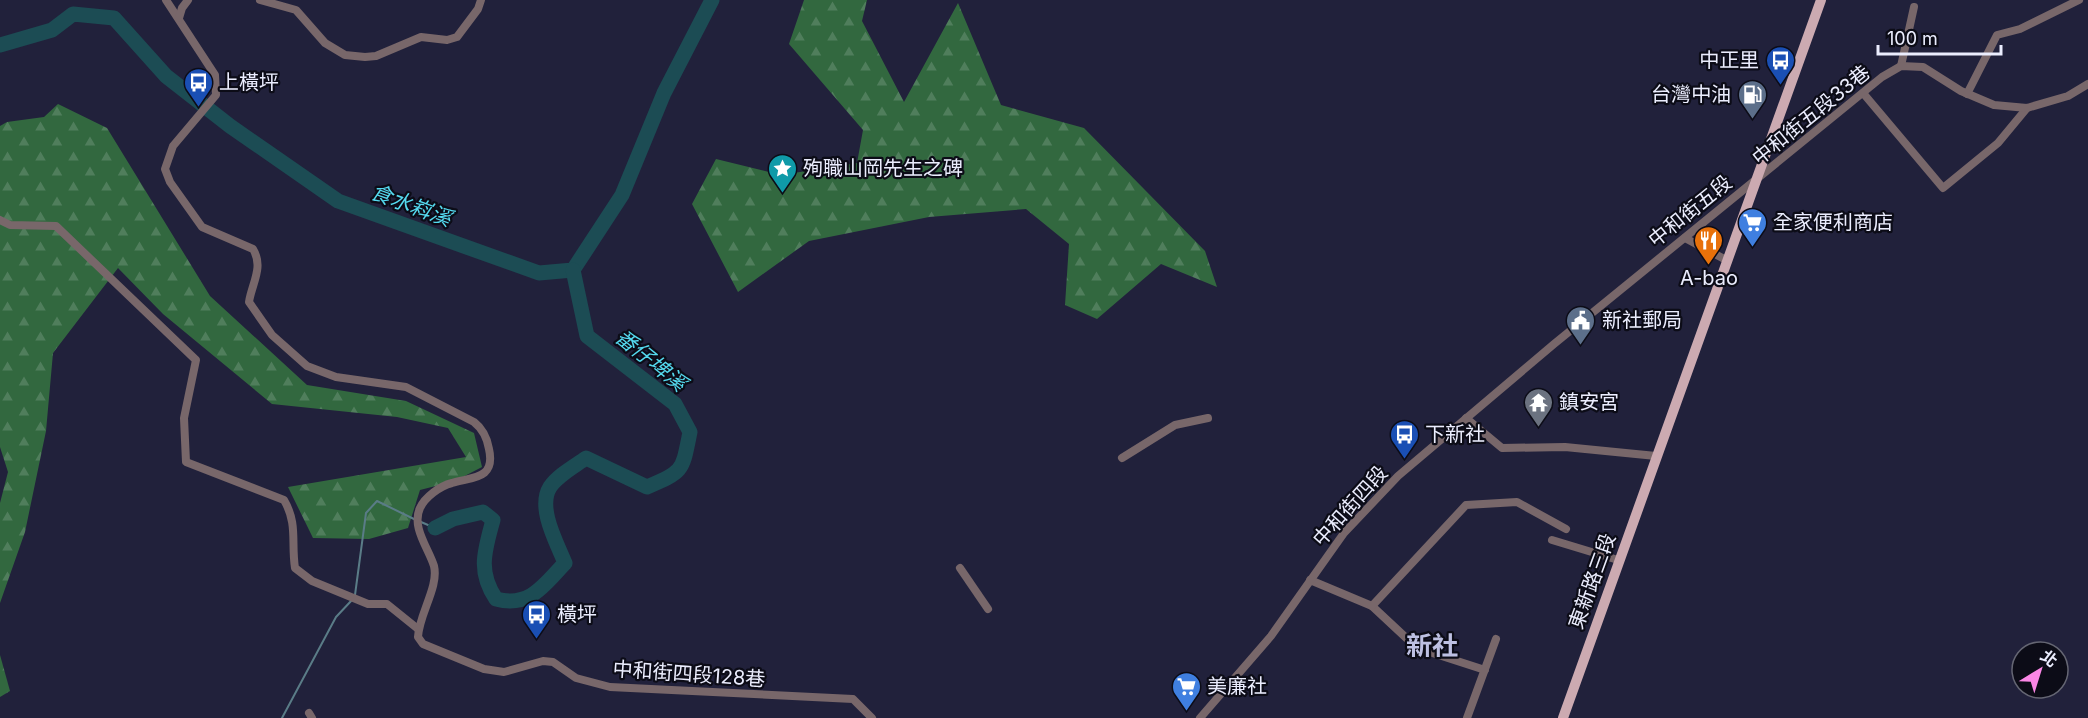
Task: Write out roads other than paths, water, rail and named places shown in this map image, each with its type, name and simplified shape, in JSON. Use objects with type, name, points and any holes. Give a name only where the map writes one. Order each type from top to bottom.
[{"type":"main road","name":"中和街五段","points":[[1755,182],[1821,0]]},
{"type":"main road","name":"東新路三段","points":[[1563,718],[1755,182]]},
{"type":"street","points":[[0,220],[10,225],[56,226],[196,360],[184,418],[186,462],[194,467],[223,474],[284,500],[289,509],[295,533],[293,555],[295,568],[312,581],[368,604],[387,604],[418,628],[435,580],[434,567],[419,527],[419,509],[433,493],[451,483],[476,479],[486,472],[490,453],[487,440],[482,428],[474,422],[406,387],[336,377],[314,369],[297,357],[262,323],[249,302],[259,265],[258,256],[253,249],[202,227],[170,182],[165,169],[173,146],[216,95],[215,75],[166,0]]},
{"type":"street","points":[[179,18],[188,0]]},
{"type":"street","points":[[260,0],[296,10],[325,43],[345,55],[366,57],[376,56],[421,37],[447,40],[457,37],[478,9],[481,0]]},
{"type":"street","points":[[1967,94],[1997,35],[2020,29],[2079,0]]},
{"type":"street","points":[[1901,66],[1914,7]]},
{"type":"street","name":"中和街五段33巷","points":[[1755,182],[1882,77],[1901,66],[1923,68],[1967,94],[1994,105],[2027,108],[2068,96],[2088,84]]},
{"type":"street","points":[[1863,93],[1943,188],[1998,143],[2027,108]]},
{"type":"street","name":"中和街五段","points":[[1554,344],[1755,182]]},
{"type":"street","points":[[1685,238],[1728,261]]},
{"type":"street","name":"中和街四段","points":[[1200,718],[1271,636],[1344,533],[1398,476],[1554,344]]},
{"type":"street","points":[[1122,458],[1175,425],[1208,418]]},
{"type":"street","points":[[1466,418],[1502,448],[1565,447],[1656,456]]},
{"type":"street","points":[[1372,606],[1466,505],[1517,502],[1566,529]]},
{"type":"street","points":[[1552,540],[1618,560]]},
{"type":"street","points":[[960,568],[988,609]]},
{"type":"street","points":[[1310,580],[1372,606],[1417,648],[1485,670]]},
{"type":"street","name":"中和街四段128巷","points":[[418,628],[418,637],[430,648],[484,669],[504,672],[543,661],[553,662],[576,678],[610,687],[853,699],[872,718]]},
{"type":"street","points":[[1467,718],[1496,639]]},
{"type":"waterway","name":"食水嵙溪","points":[[0,45],[52,30],[73,14],[114,18],[166,76],[230,126],[338,201],[539,273],[573,270],[622,195],[664,93],[712,0]]},
{"type":"waterway","name":"番仔埤溪","points":[[435,528],[453,519],[483,512],[493,520],[485,551],[486,579],[496,599],[518,600],[535,593],[565,563],[553,536],[546,505],[550,487],[562,475],[586,458],[647,487],[675,473],[683,463],[690,432],[675,404],[587,336],[573,270]]},
{"type":"waterway","name":"番仔埤溪","points":[[355,595],[366,513],[377,501],[416,520]]},
{"type":"waterway","name":"番仔埤溪","points":[[421,522],[435,528]]},
{"type":"waterway","name":"番仔埤溪","points":[[282,718],[336,617],[352,600]]},
{"type":"place","name":"中正里","points":[[1780,86]]},
{"type":"place","name":"上橫坪","points":[[198,108]]},
{"type":"place","name":"台灣中油","points":[[1752,120]]},
{"type":"place","name":"殉職山岡先生之碑","points":[[782,194]]},
{"type":"place","name":"全家便利商店","points":[[1752,248]]},
{"type":"place","name":"A-bao","points":[[1709,266]]},
{"type":"place","name":"新社郵局","points":[[1581,346]]},
{"type":"place","name":"鎮安宮","points":[[1538,428]]},
{"type":"place","name":"下新社","points":[[1404,460]]},
{"type":"place","name":"橫坪","points":[[536,640]]},
{"type":"place","name":"美廉社","points":[[1186,712]]},
{"type":"district","name":"新社","points":[[1432,645]]}]
